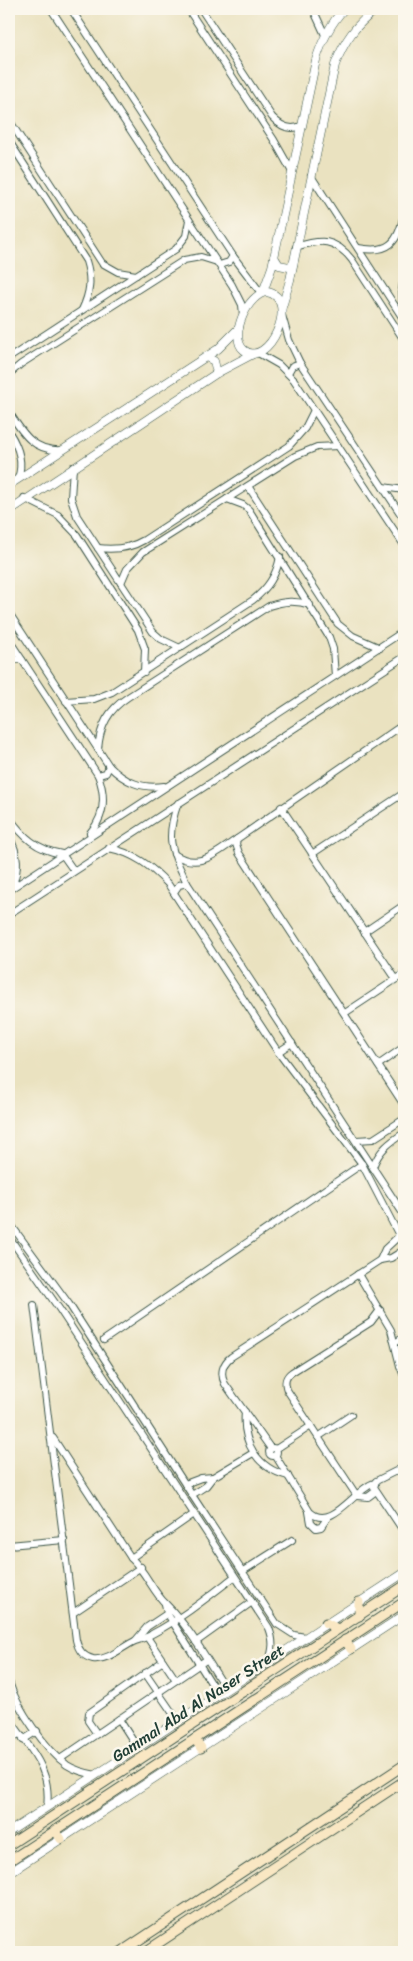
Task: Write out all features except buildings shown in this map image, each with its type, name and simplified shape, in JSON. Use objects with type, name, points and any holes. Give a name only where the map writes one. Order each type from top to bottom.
[{"type":"main road","name":"Gammal Abd Al Naser Street","points":[[9,1846],[404,1586]]},
{"type":"main road","points":[[359,1616],[360,1602]]},
{"type":"main road","name":"Gammal Abd Al Naser Street","points":[[9,1861],[404,1602]]},
{"type":"main road","points":[[326,1624],[338,1629]]},
{"type":"main road","points":[[345,1640],[351,1649]]},
{"type":"main road","points":[[195,1739],[201,1748]]},
{"type":"main road","points":[[121,1952],[404,1765]]},
{"type":"main road","points":[[145,1952],[404,1781]]},
{"type":"main road","points":[[55,1830],[61,1839]]},
{"type":"street","points":[[51,9],[218,264],[237,295],[243,315]]},
{"type":"street","points":[[71,9],[233,256],[262,292]]},
{"type":"street","points":[[188,9],[292,172]]},
{"type":"street","points":[[201,9],[276,121],[288,128],[295,129],[301,126]]},
{"type":"street","points":[[313,9],[325,35]]},
{"type":"street","points":[[344,9],[325,35],[316,60],[274,257],[262,292],[253,299],[243,315],[238,340],[243,350],[274,362],[288,373],[404,545]]},
{"type":"street","points":[[10,508],[217,373],[263,351],[270,342],[277,328],[293,264],[331,79],[340,53],[353,31],[377,9]]},
{"type":"street","points":[[9,120],[97,256],[109,268],[118,272],[136,275]]},
{"type":"street","points":[[266,129],[274,129],[276,121]]},
{"type":"street","points":[[9,142],[86,262],[91,281],[90,291],[82,311]]},
{"type":"street","points":[[311,176],[404,319]]},
{"type":"street","points":[[358,248],[381,249],[393,243],[400,231],[404,214]]},
{"type":"street","points":[[21,364],[12,356],[168,255],[182,243],[186,236],[189,220]]},
{"type":"street","points":[[296,247],[316,242],[325,242],[342,249],[352,260],[404,340]]},
{"type":"street","points":[[342,249],[346,243],[354,242]]},
{"type":"street","points":[[168,255],[174,257],[175,265]]},
{"type":"street","points":[[86,262],[93,262],[97,256]]},
{"type":"street","points":[[9,374],[21,364],[175,265],[192,258],[201,257],[218,264],[229,262],[233,256]]},
{"type":"street","points":[[274,257],[284,267],[293,264]]},
{"type":"street","points":[[404,276],[402,302],[404,319]]},
{"type":"street","points":[[262,292],[271,292],[277,296],[289,340],[300,363],[404,518]]},
{"type":"street","points":[[9,484],[206,357],[226,343],[239,328]]},
{"type":"street","points":[[206,357],[214,361],[217,373]]},
{"type":"street","points":[[288,373],[292,366],[300,363]]},
{"type":"street","points":[[98,548],[118,549],[138,544],[289,446],[304,428],[314,410]]},
{"type":"street","points":[[9,412],[20,429],[34,444],[43,449],[62,450]]},
{"type":"street","points":[[10,434],[18,436],[20,429]]},
{"type":"street","points":[[10,434],[19,452],[20,472],[18,478]]},
{"type":"street","points":[[289,446],[295,456]]},
{"type":"street","points":[[121,583],[127,569],[143,552],[295,456],[317,447],[338,446]]},
{"type":"street","points":[[73,467],[71,498],[77,516],[147,624],[161,639],[180,648]]},
{"type":"street","points":[[248,486],[325,606],[345,630],[361,641],[380,648]]},
{"type":"street","points":[[383,487],[404,490]]},
{"type":"street","points":[[24,498],[48,508],[67,522],[77,535],[138,630],[145,649],[144,672]]},
{"type":"street","points":[[227,499],[250,510],[315,613],[329,636],[333,649],[335,676]]},
{"type":"street","points":[[67,522],[77,516]]},
{"type":"street","points":[[138,544],[138,551],[143,552]]},
{"type":"street","points":[[66,701],[94,699],[112,692],[253,600],[271,581],[278,567],[280,557]]},
{"type":"street","points":[[253,600],[260,604],[260,610]]},
{"type":"street","points":[[98,749],[101,728],[119,703],[260,610],[290,601],[310,605]]},
{"type":"street","points":[[315,613],[323,611],[325,606]]},
{"type":"street","points":[[9,613],[109,766],[128,782],[147,787],[165,786]]},
{"type":"street","points":[[138,630],[145,631],[147,624]]},
{"type":"street","points":[[10,888],[404,631]]},
{"type":"street","points":[[9,640],[98,776],[102,786],[104,800],[102,814],[96,827],[86,838]]},
{"type":"street","points":[[9,658],[22,660]]},
{"type":"street","points":[[9,914],[178,803],[404,659]]},
{"type":"street","points":[[112,692],[112,698],[119,703]]},
{"type":"street","points":[[172,853],[184,860],[205,860],[237,840],[281,807],[404,724]]},
{"type":"street","points":[[98,776],[106,773],[109,766]]},
{"type":"street","points":[[312,854],[404,793]]},
{"type":"street","points":[[178,803],[171,830],[172,853],[187,882],[404,1215]]},
{"type":"street","points":[[281,807],[396,980]]},
{"type":"street","points":[[9,816],[11,827],[34,845],[50,852],[62,854],[74,871]]},
{"type":"street","points":[[9,837],[17,860],[17,869],[10,888]]},
{"type":"street","points":[[237,840],[237,848],[240,853],[404,1104]]},
{"type":"street","points":[[109,848],[124,852],[140,860],[155,871],[174,892],[278,1052],[362,1164],[404,1245]]},
{"type":"street","points":[[174,892],[179,885],[187,882]]},
{"type":"street","points":[[364,932],[404,905]]},
{"type":"street","points":[[344,1014],[404,974]]},
{"type":"street","points":[[278,1052],[292,1043]]},
{"type":"street","points":[[378,1065],[404,1047]]},
{"type":"street","points":[[356,1140],[368,1140],[379,1136],[404,1119]]},
{"type":"street","points":[[373,1167],[377,1156],[385,1146],[404,1133]]},
{"type":"street","points":[[379,1136],[379,1142],[385,1146]]},
{"type":"street","points":[[104,1340],[362,1164]]},
{"type":"street","points":[[9,1222],[69,1304],[192,1496],[272,1615],[284,1630],[294,1635],[305,1637]]},
{"type":"street","points":[[380,1260],[385,1249],[398,1236]]},
{"type":"street","points":[[9,1237],[90,1356],[264,1621],[273,1638],[272,1650],[268,1661]]},
{"type":"street","points":[[328,1516],[316,1517],[308,1508],[273,1452],[222,1380],[222,1369],[227,1360],[358,1274],[380,1260],[391,1258],[404,1250]]},
{"type":"street","points":[[358,1274],[385,1319],[395,1344],[398,1361],[404,1376]]},
{"type":"street","points":[[34,1305],[77,1646],[86,1656],[99,1659],[112,1654],[176,1620],[234,1577]]},
{"type":"street","points":[[371,1322],[380,1310]]},
{"type":"street","points":[[357,1496],[287,1390],[285,1382],[292,1372],[371,1322],[385,1319]]},
{"type":"street","points":[[395,1344],[404,1337]]},
{"type":"street","points":[[90,1356],[99,1350]]},
{"type":"street","points":[[246,1412],[245,1433],[253,1452],[259,1460],[272,1470],[288,1476]]},
{"type":"street","points":[[318,1437],[351,1415]]},
{"type":"street","points":[[259,1460],[311,1426]]},
{"type":"street","points":[[51,1435],[131,1558],[140,1567],[176,1620],[199,1664],[218,1694]]},
{"type":"street","points":[[192,1496],[206,1486],[213,1477],[253,1452]]},
{"type":"street","points":[[308,1508],[310,1523],[314,1528],[321,1527],[328,1516],[357,1496],[362,1490],[404,1467]]},
{"type":"street","points":[[185,1484],[201,1478],[213,1477]]},
{"type":"street","points":[[375,1483],[376,1491],[404,1532]]},
{"type":"street","points":[[357,1496],[368,1497],[376,1491]]},
{"type":"street","points":[[131,1558],[194,1514]]},
{"type":"street","points":[[9,1545],[64,1540]]},
{"type":"street","points":[[243,1571],[292,1540]]},
{"type":"street","points":[[73,1613],[140,1567]]},
{"type":"street","points":[[9,1832],[404,1573]]},
{"type":"street","points":[[196,1642],[252,1602]]},
{"type":"street","points":[[136,1640],[146,1627],[170,1611]]},
{"type":"street","points":[[264,1621],[272,1615]]},
{"type":"street","points":[[9,1873],[404,1615]]},
{"type":"street","points":[[176,1620],[196,1642],[226,1689]]},
{"type":"street","points":[[147,1637],[176,1680]]},
{"type":"street","points":[[60,1759],[206,1660]]},
{"type":"street","points":[[97,1734],[88,1721],[89,1713],[163,1661]]},
{"type":"street","points":[[146,1673],[178,1721]]},
{"type":"street","points":[[9,1682],[20,1706],[60,1759],[77,1770],[96,1774]]},
{"type":"street","points":[[9,1718],[46,1775],[48,1786],[47,1807]]},
{"type":"street","points":[[119,1719],[137,1747]]},
{"type":"street","points":[[9,1740],[37,1731]]}]
